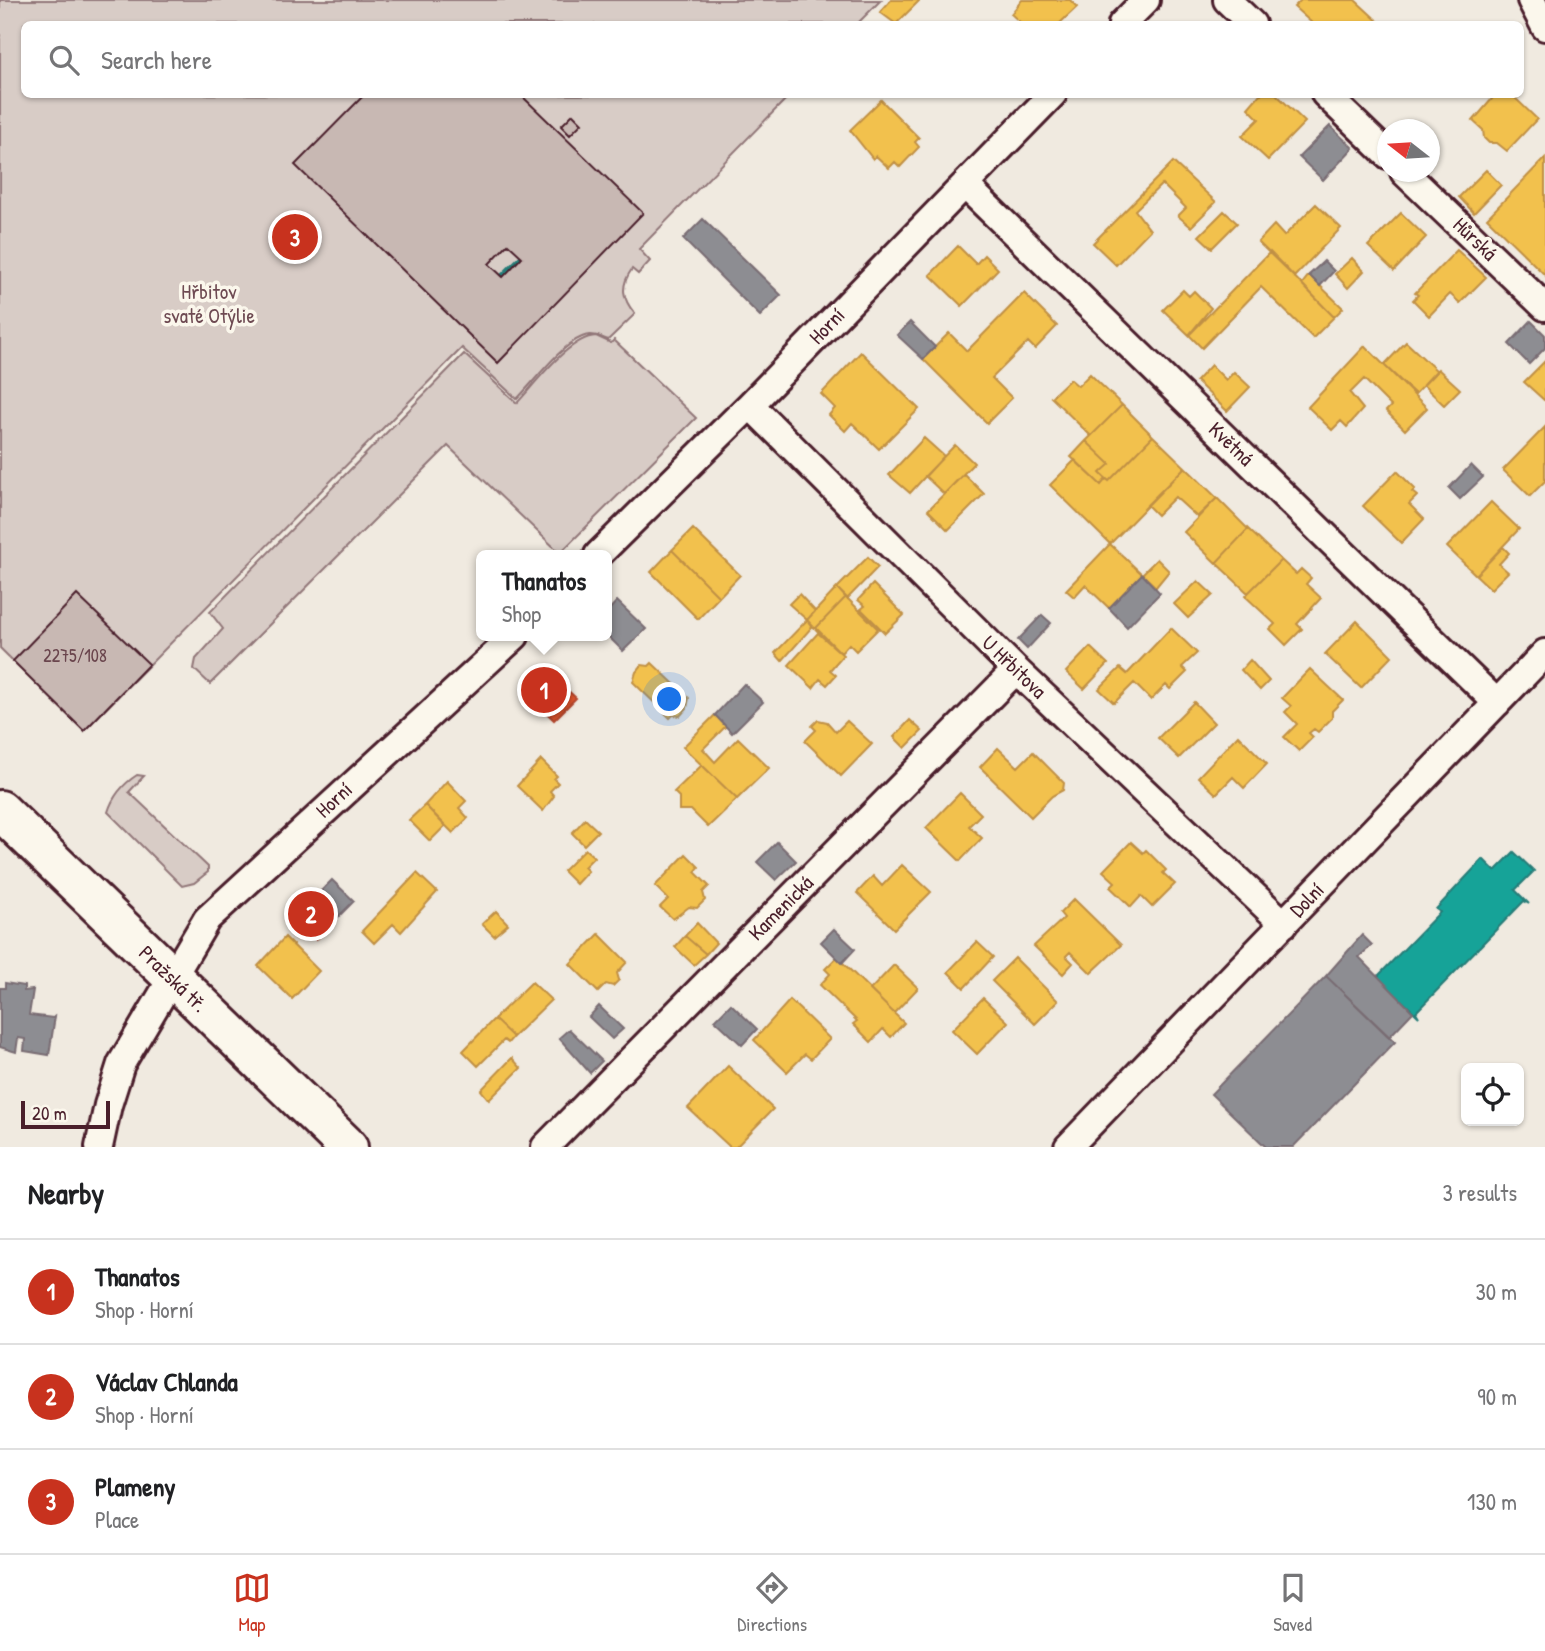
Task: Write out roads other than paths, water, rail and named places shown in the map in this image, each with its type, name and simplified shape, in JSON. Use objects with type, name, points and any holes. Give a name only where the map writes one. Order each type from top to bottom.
[{"type":"main road","name":"Pražská tř.","points":[[0,810],[171,979],[348,1147]]},
{"type":"street","points":[[1125,21],[1146,0]]},
{"type":"street","points":[[1227,0],[1249,21]]},
{"type":"street","points":[[1531,0],[1545,27]]},
{"type":"street","name":"Horní","points":[[603,550],[750,405],[1049,98]]},
{"type":"street","points":[[1329,98],[1377,144]]},
{"type":"street","name":"Hůrská","points":[[1414,182],[1545,307]]},
{"type":"street","name":"Květná","points":[[965,185],[1497,703]]},
{"type":"street","name":"U Hřbitova","points":[[750,405],[1016,670],[1284,924]]},
{"type":"street","name":"Horní","points":[[99,1147],[121,1064],[206,919],[510,641]]},
{"type":"street","name":"Dolní","points":[[1068,1147],[1545,653]]},
{"type":"street","name":"Kamenická","points":[[545,1147],[1016,670]]},
{"type":"place","name":"Plameny","points":[[295,237]]},
{"type":"place","name":"Thanatos","points":[[544,690]]},
{"type":"place","name":"Václav Chlanda","points":[[311,914]]},
{"type":"park label","name":"Hřbitov svaté Otýlie","points":[[209,304]]}]
